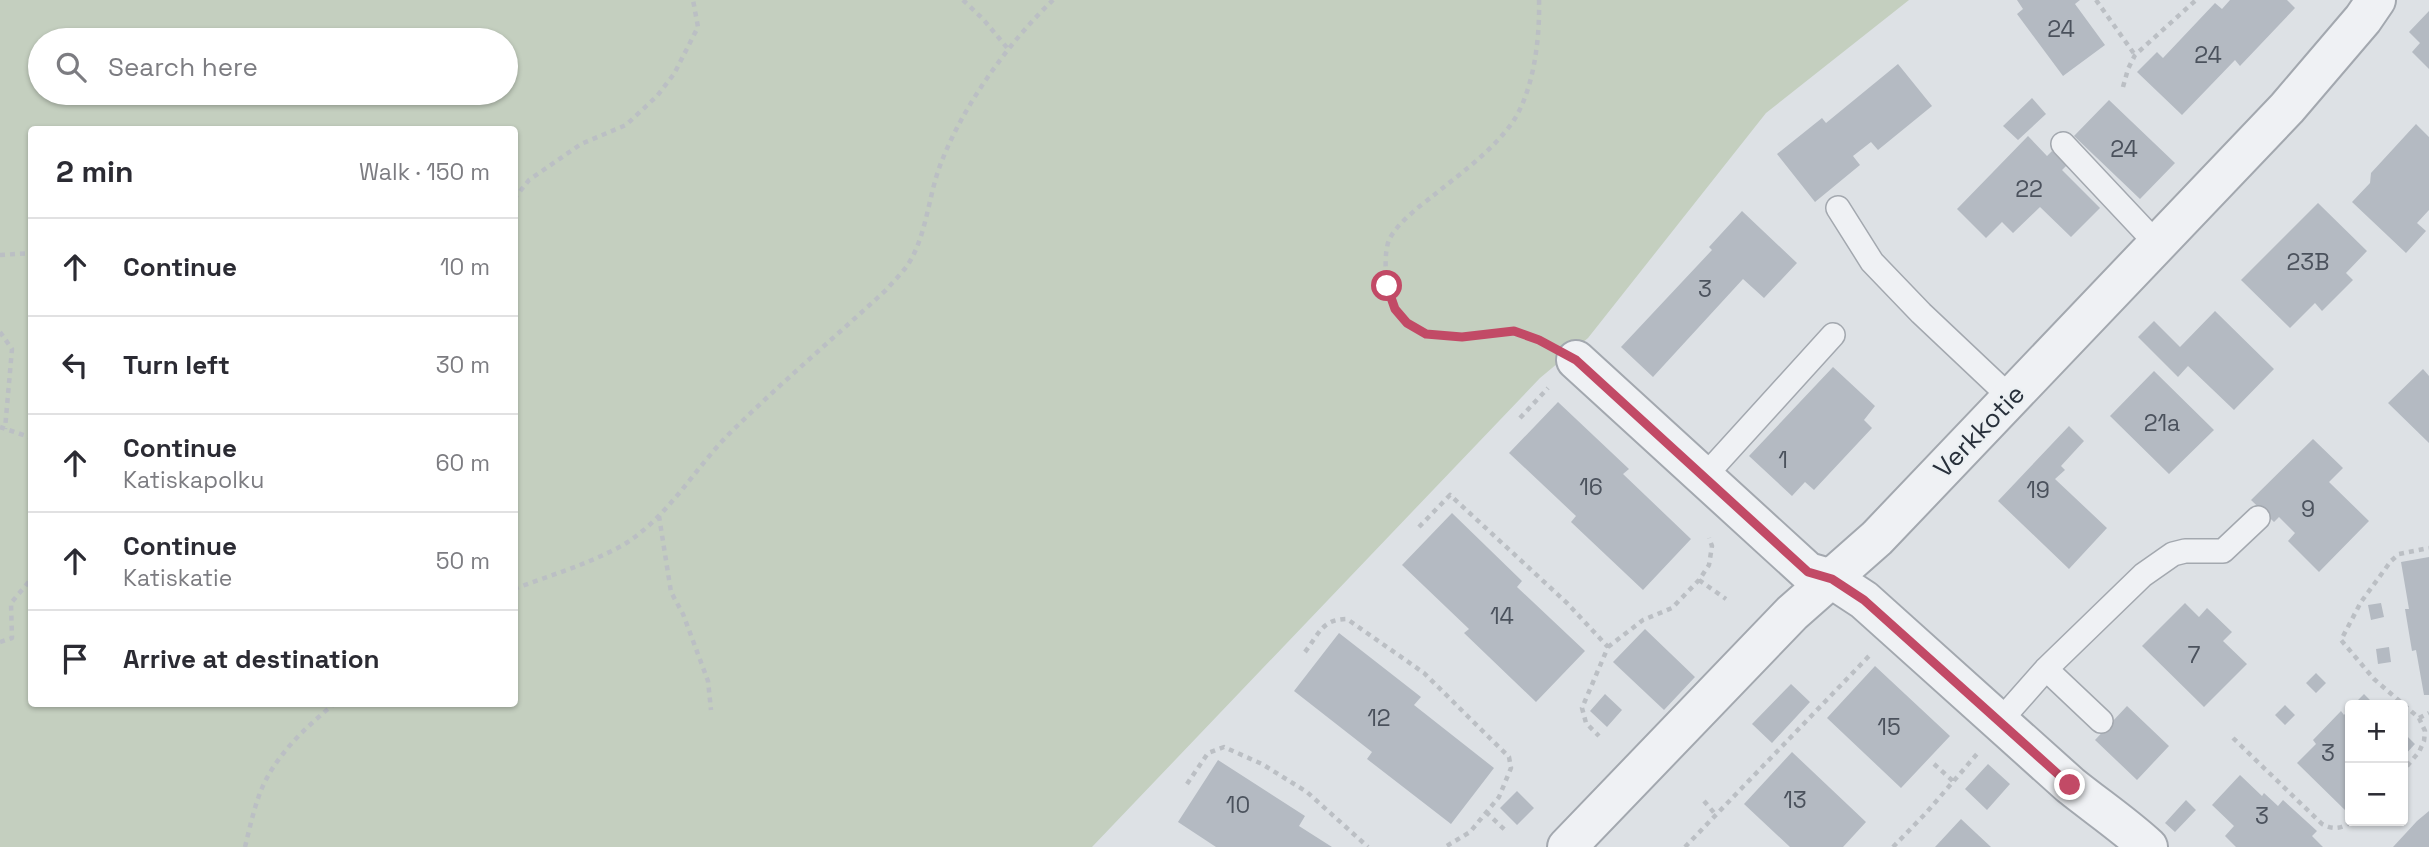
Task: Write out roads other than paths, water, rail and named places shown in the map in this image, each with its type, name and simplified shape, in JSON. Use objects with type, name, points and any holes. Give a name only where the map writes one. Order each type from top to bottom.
[{"type":"street","name":"Verkkotie","points":[[1567,847],[1792,613],[1877,538],[2011,398],[2287,108],[2356,28],[2376,0]]},
{"type":"street","points":[[1565,373],[1704,477],[1808,572],[1832,579],[1864,600],[2070,785],[2114,817],[2148,847]]},
{"type":"lane","points":[[2063,145],[2157,244]]},
{"type":"lane","points":[[1838,208],[1872,262],[1921,313],[2011,398]]},
{"type":"lane","points":[[1704,477],[1833,335]]},
{"type":"lane","points":[[2000,722],[2046,669],[2143,575],[2173,554],[2185,551],[2223,551],[2258,519]]},
{"type":"lane","points":[[2046,669],[2101,722]]}]
